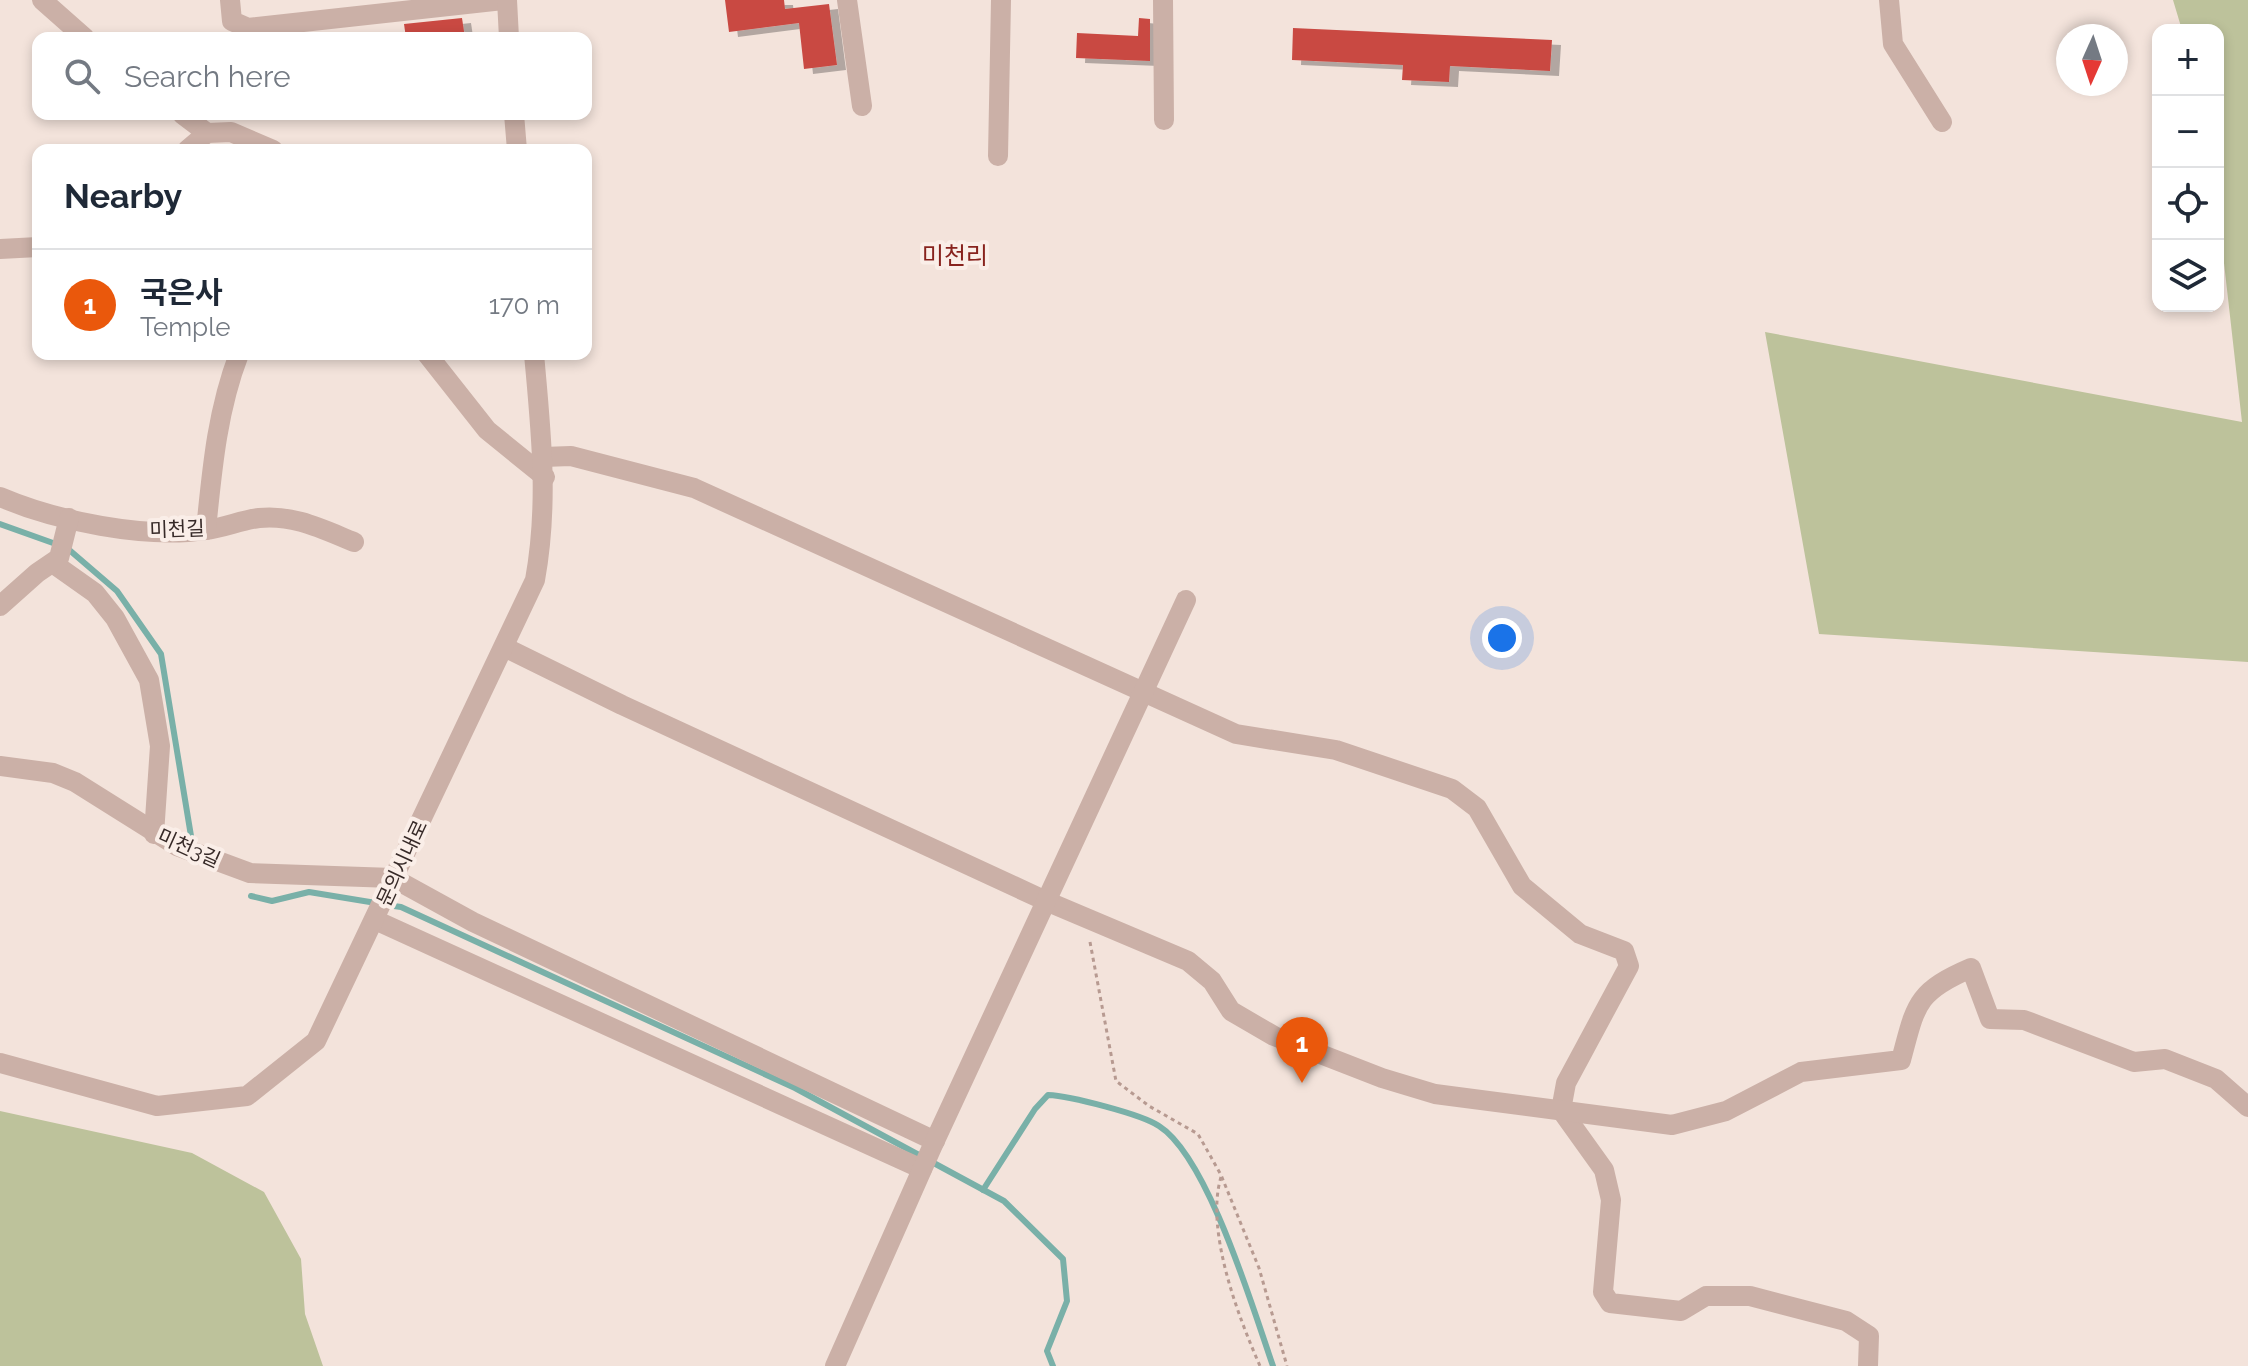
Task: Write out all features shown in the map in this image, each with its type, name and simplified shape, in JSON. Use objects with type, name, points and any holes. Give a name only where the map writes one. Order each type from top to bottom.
[{"type":"street","points":[[42,0],[78,32]]},
{"type":"street","points":[[230,0],[232,21],[248,28],[359,8],[505,0],[508,32]]},
{"type":"street","points":[[847,0],[862,106]]},
{"type":"street","points":[[998,156],[1001,0]]},
{"type":"street","points":[[1163,0],[1164,120]]},
{"type":"street","points":[[1889,0],[1893,44],[1942,122]]},
{"type":"street","points":[[190,120],[207,133]]},
{"type":"street","points":[[514,120],[516,144]]},
{"type":"street","points":[[194,144],[207,133],[231,132],[259,144]]},
{"type":"street","points":[[0,249],[32,247]]},
{"type":"street","points":[[206,530],[216,440],[229,380],[237,360]]},
{"type":"street","points":[[432,360],[487,430],[544,467],[571,456],[694,488],[1236,734],[1336,750],[1452,789],[1477,808],[1522,886],[1580,934],[1624,951],[1629,966],[1566,1083],[1561,1110],[1604,1170],[1611,1200],[1603,1292],[1610,1303],[1681,1311],[1706,1296],[1750,1296],[1846,1321],[1869,1336],[1868,1366]]},
{"type":"street","name":"문의시내로","points":[[0,1063],[157,1106],[247,1096],[316,1041],[535,580],[543,534],[544,467],[535,360]]},
{"type":"street","name":"미천길","points":[[0,497],[68,524],[142,531],[206,530],[259,518],[279,517],[354,542]]},
{"type":"street","points":[[0,606],[37,573],[56,561],[68,524]]},
{"type":"street","points":[[56,561],[95,593],[115,618],[149,680],[160,746],[154,834]]},
{"type":"street","points":[[835,1366],[928,1155],[1186,600]]},
{"type":"street","points":[[504,647],[622,705],[1046,901],[1188,961],[1212,981],[1231,1011],[1274,1036],[1382,1078],[1435,1094],[1672,1125],[1726,1111],[1801,1072],[1901,1060],[1916,1004],[1940,981],[1971,968],[1990,1019],[2024,1020],[2134,1062],[2165,1059],[2216,1079],[2248,1107]]},
{"type":"street","name":"미천3길","points":[[0,766],[53,773],[75,782],[154,834],[216,863],[250,873],[391,885]]},
{"type":"street","points":[[391,885],[473,922],[928,1155]]},
{"type":"street","points":[[377,916],[928,1155]]},
{"type":"path","points":[[1087,918],[1095,984],[1116,1081],[1149,1106],[1198,1134],[1221,1175],[1259,1268],[1287,1366]]},
{"type":"path","points":[[1221,1175],[1216,1195],[1220,1247],[1260,1366]]},
{"type":"green space","points":[[2173,0],[2248,0],[2248,662],[1819,634],[1765,332],[2242,422],[2224,263],[2224,24],[2180,24]]},
{"type":"green space","points":[[0,1111],[192,1153],[264,1192],[301,1259],[305,1314],[323,1366],[0,1366]]},
{"type":"building","points":[[725,0],[784,0],[785,9],[829,4],[837,65],[804,69],[799,23],[729,32]]},
{"type":"building","points":[[462,18],[464,32],[405,32],[404,24]]},
{"type":"building","points":[[1139,18],[1150,19],[1150,61],[1076,58],[1077,33],[1138,36]]},
{"type":"building","points":[[1293,28],[1552,40],[1550,71],[1450,66],[1449,82],[1402,80],[1403,65],[1292,60]]},
{"type":"waterway","points":[[0,524],[67,548],[117,591],[161,654],[192,842]]},
{"type":"waterway","points":[[251,896],[272,901],[309,892],[376,903]]},
{"type":"waterway","points":[[387,905],[401,907],[795,1088],[1004,1201],[1063,1259],[1067,1301],[1047,1351],[1053,1366]]},
{"type":"waterway","points":[[983,1190],[1035,1109],[1048,1095],[1105,1106],[1159,1126],[1177,1143],[1211,1201],[1241,1273],[1273,1366]]},
{"type":"place","name":"국은사","points":[[1302,1083]]},
{"type":"district","name":"미천리","points":[[955,255]]}]
